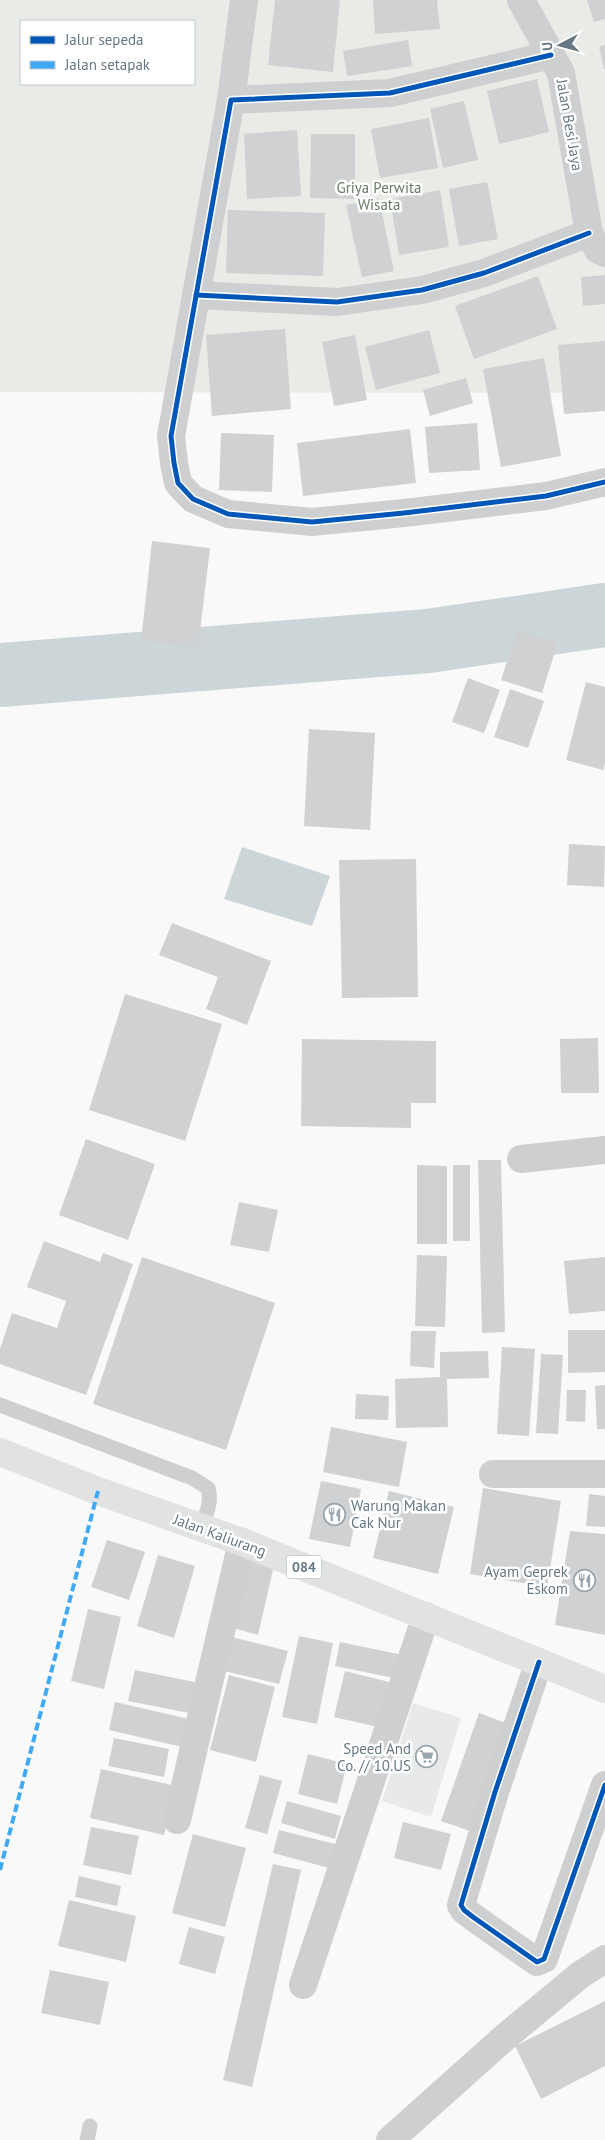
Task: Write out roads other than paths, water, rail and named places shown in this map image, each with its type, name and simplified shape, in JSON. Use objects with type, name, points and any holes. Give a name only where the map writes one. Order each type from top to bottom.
[{"type":"main road","name":"Jalan Kaliurang","points":[[0,1452],[98,1491],[242,1542],[605,1689]]},
{"type":"street","points":[[244,0],[231,100],[171,436],[178,483],[193,498],[228,514],[312,522],[546,496],[605,482]]},
{"type":"street","name":"Jalan Besi Jaya","points":[[521,0],[561,73],[597,243]]},
{"type":"street","points":[[231,100],[390,93],[551,54]]},
{"type":"street","points":[[196,295],[337,302],[422,290],[597,243]]},
{"type":"street","points":[[521,1159],[605,1150]]},
{"type":"street","points":[[493,1474],[605,1474]]},
{"type":"street","points":[[177,1820],[242,1542]]},
{"type":"street","points":[[303,1985],[426,1616]]},
{"type":"street","points":[[539,1662],[461,1905],[473,1917],[537,1962],[544,1959],[605,1785]]},
{"type":"street","points":[[390,2140],[504,2038],[580,1975],[605,1959]]},
{"type":"lane","points":[[0,1405],[74,1432],[200,1483],[208,1488],[210,1497],[209,1508],[200,1527]]},
{"type":"waterway","points":[[0,675],[428,641],[605,615]]},
{"type":"place","name":"Warung Makan Cak Nur","points":[[335,1514]]},
{"type":"place","name":"Ayam Geprek Eskom","points":[[584,1580]]},
{"type":"place","name":"Speed And Co. // 10.US","points":[[427,1757]]},
{"type":"park label","name":"Griya Perwita Wisata","points":[[379,196]]}]
